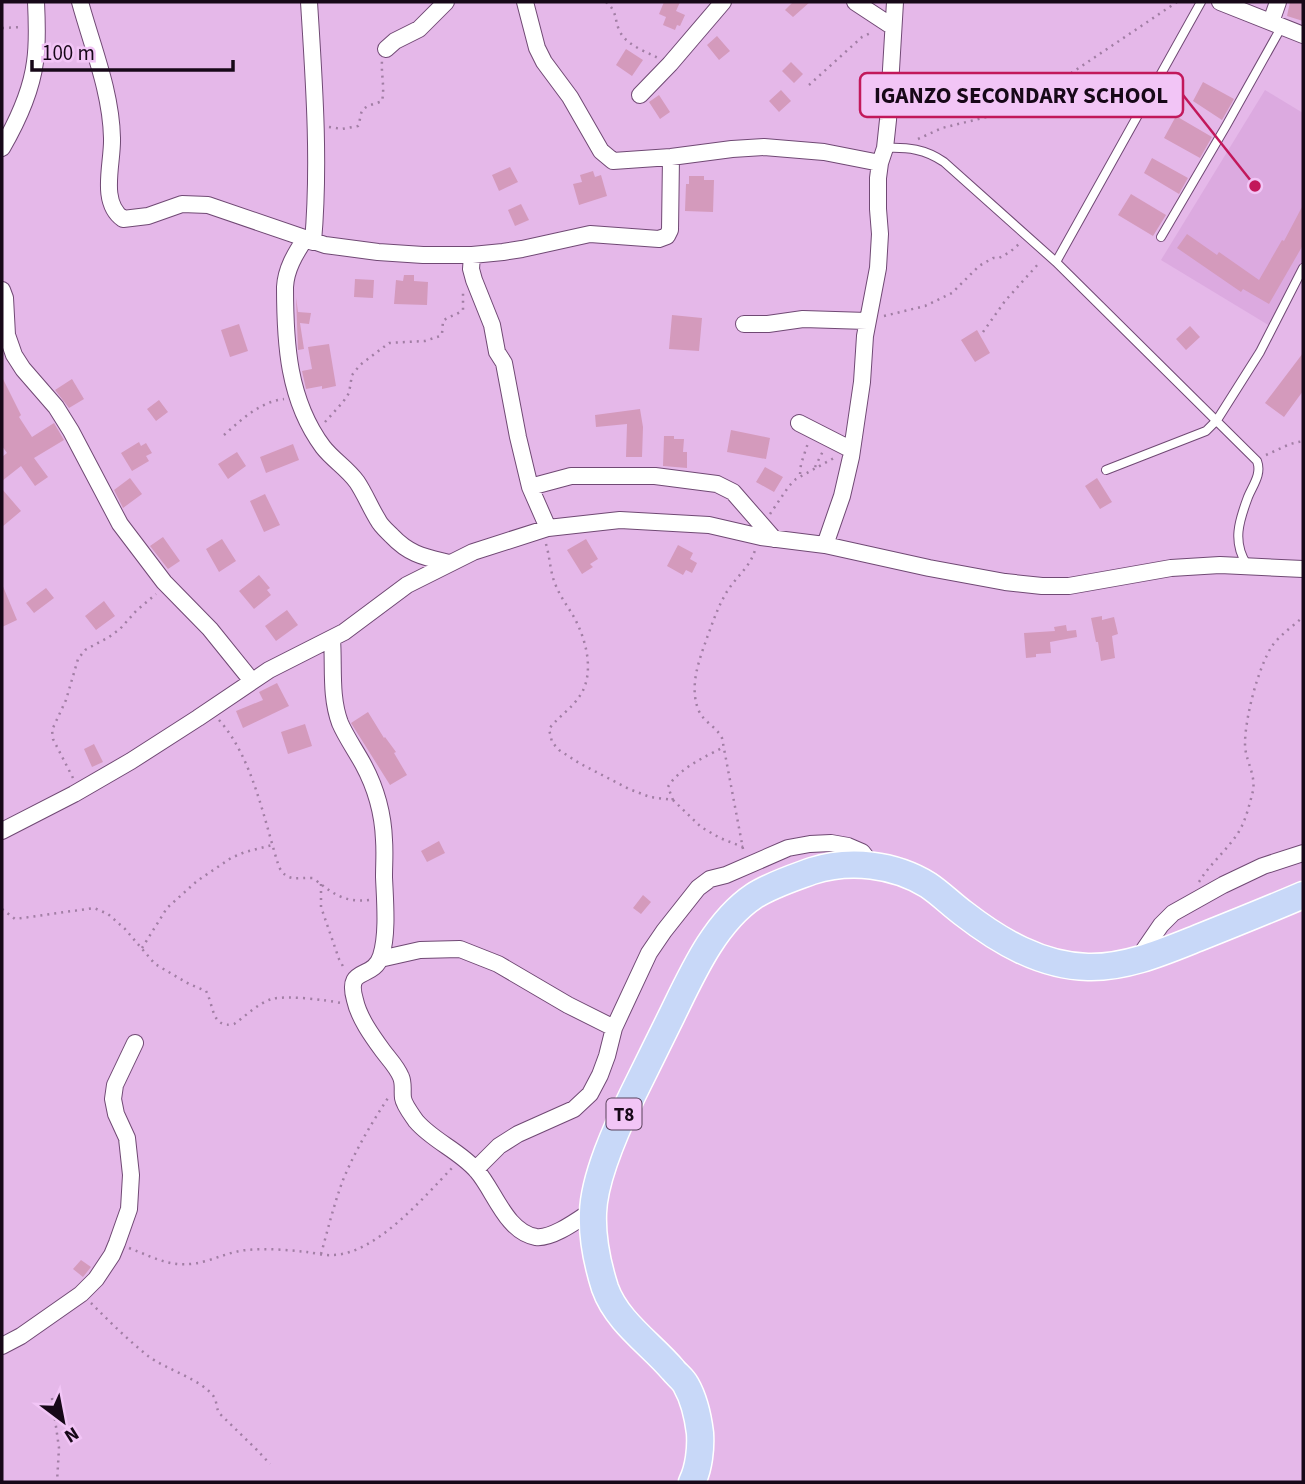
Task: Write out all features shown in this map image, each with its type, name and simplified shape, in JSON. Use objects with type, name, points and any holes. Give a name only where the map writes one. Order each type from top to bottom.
[{"type":"highway","name":"T8","points":[[692,1482],[701,1444],[698,1416],[686,1384],[617,1311],[606,1290],[595,1245],[593,1210],[603,1164],[626,1107],[691,976],[715,935],[754,896],[780,883],[825,867],[847,864],[873,866],[900,872],[928,885],[985,929],[1043,959],[1069,965],[1103,967],[1137,960],[1182,944],[1303,895]]},
{"type":"street","points":[[2,148],[27,96],[35,63],[36,2]]},
{"type":"street","points":[[80,2],[96,55],[110,117],[111,203],[123,219],[148,216],[182,204],[208,205],[309,241],[378,253],[423,255],[471,262],[590,234],[646,239],[667,236],[670,230],[671,157]]},
{"type":"street","points":[[309,2],[316,198],[309,241],[289,267],[285,277],[287,354],[298,399],[305,417],[326,450],[352,475],[380,523],[400,545],[411,553],[449,562]]},
{"type":"street","points":[[386,49],[395,41],[419,29],[446,2]]},
{"type":"street","points":[[525,2],[537,48],[544,62],[570,97],[601,151],[613,161],[764,147],[888,153]]},
{"type":"street","points":[[639,95],[670,64],[723,2]]},
{"type":"street","points":[[855,2],[891,25]]},
{"type":"street","points":[[825,545],[842,496],[851,450],[862,382],[867,321],[880,248],[877,190],[888,153],[891,25],[895,2]]},
{"type":"street","points":[[1220,2],[1303,35]]},
{"type":"street","points":[[1276,24],[1278,2]]},
{"type":"street","points":[[471,262],[492,325],[497,352],[504,363],[530,486],[545,529]]},
{"type":"street","points":[[2,290],[7,335],[15,355],[23,369],[56,407],[120,524],[167,585],[210,629],[253,681]]},
{"type":"street","points":[[744,324],[803,319],[867,321]]},
{"type":"street","points":[[799,423],[851,450]]},
{"type":"street","points":[[530,486],[571,476],[655,476],[706,481],[724,486],[733,492],[766,534]]},
{"type":"street","points":[[2,831],[131,761],[269,670],[332,639],[407,585],[473,552],[545,529],[620,520],[709,525],[825,545],[1005,582],[1042,586],[1069,586],[1171,569],[1220,565],[1303,569]]},
{"type":"street","points":[[332,639],[335,708],[371,779],[380,806],[385,842],[384,925],[380,960],[374,968],[353,981],[352,992],[358,1009],[401,1077],[403,1101],[415,1120],[476,1169],[495,1200],[522,1231],[535,1237],[546,1236],[569,1226],[593,1210]]},
{"type":"street","points":[[476,1169],[499,1146],[518,1134],[574,1109],[590,1094],[607,1056],[614,1028],[649,953],[698,888],[710,879],[726,875],[788,848],[810,844],[831,843],[848,846],[862,852],[873,866]]},
{"type":"street","points":[[1137,960],[1161,925],[1173,913],[1263,866],[1303,853]]},
{"type":"street","points":[[380,960],[420,950],[460,949],[498,964],[614,1028]]},
{"type":"street","points":[[2,1346],[81,1294],[96,1279],[112,1255],[129,1209],[131,1175],[127,1138],[116,1114],[113,1099],[115,1085],[135,1043]]},
{"type":"lane","points":[[1056,262],[1202,2]]},
{"type":"lane","points":[[1161,237],[1226,126],[1276,24]]},
{"type":"lane","points":[[888,153],[917,149],[936,156],[1056,262],[1257,461],[1258,475],[1248,498],[1237,540],[1240,555],[1248,567]]},
{"type":"lane","points":[[1106,470],[1206,431],[1217,420],[1260,352],[1303,268]]},
{"type":"path","points":[[606,2],[614,9],[619,30],[624,37],[634,46],[670,64]]},
{"type":"path","points":[[888,153],[943,128],[1015,107],[1046,90],[1177,2]]},
{"type":"path","points":[[809,85],[862,37],[891,25]]},
{"type":"path","points":[[2,28],[37,26]]},
{"type":"path","points":[[315,130],[358,127],[362,111],[382,101],[384,93],[381,73],[386,49]]},
{"type":"path","points":[[867,321],[925,306],[952,293],[979,266],[1010,252],[1027,237]]},
{"type":"path","points":[[983,332],[1022,281],[1047,255]]},
{"type":"path","points":[[315,434],[349,393],[352,375],[360,365],[389,343],[425,341],[442,334],[443,321],[463,310],[463,291],[471,262]]},
{"type":"path","points":[[224,435],[257,409],[280,399],[298,399]]},
{"type":"path","points":[[814,468],[820,460],[821,435]]},
{"type":"path","points":[[800,475],[804,455],[821,435]]},
{"type":"path","points":[[1257,461],[1290,444],[1303,441]]},
{"type":"path","points":[[745,867],[724,747],[719,732],[702,717],[695,696],[698,663],[717,610],[728,590],[752,559],[755,548],[766,534],[789,485],[800,475],[851,450]]},
{"type":"path","points":[[545,529],[555,584],[580,629],[587,655],[588,673],[579,697],[549,729],[552,742],[579,763],[619,785],[650,797],[673,800]]},
{"type":"path","points":[[80,790],[53,739],[52,730],[66,700],[78,659],[85,650],[120,629],[136,611],[167,585]]},
{"type":"path","points":[[1181,908],[1207,869],[1238,834],[1242,825],[1254,788],[1245,746],[1257,682],[1273,645],[1303,617]]},
{"type":"path","points":[[209,711],[235,740],[262,809],[283,874],[288,878],[313,878],[345,900],[385,897]]},
{"type":"path","points":[[724,747],[709,754],[672,780],[668,787],[673,800],[701,827],[743,847]]},
{"type":"path","points":[[142,948],[167,908],[197,881],[232,858],[272,845]]},
{"type":"path","points":[[321,884],[324,918],[339,959],[353,981]]},
{"type":"path","points":[[2,909],[15,919],[94,908],[108,914],[125,929],[149,958],[164,970],[206,991],[215,1016],[229,1026],[272,999],[337,1003],[358,1009]]},
{"type":"path","points":[[321,1254],[344,1179],[360,1144],[401,1077]]},
{"type":"path","points":[[117,1243],[181,1266],[251,1249],[341,1255],[370,1243],[413,1208],[461,1157]]},
{"type":"path","points":[[81,1294],[150,1358],[196,1383],[215,1398],[219,1413],[270,1464]]},
{"type":"path","points":[[52,1398],[59,1448],[57,1482]]},
{"type":"shaded area","points":[[1265,90],[1303,113],[1303,271],[1270,326],[1161,260]]},
{"type":"building","points":[[664,2],[680,2],[676,11],[685,15],[675,30],[663,25],[666,17],[659,14]]},
{"type":"building","points":[[793,2],[810,2],[793,17],[785,10]]},
{"type":"building","points":[[1290,2],[1303,2],[1303,21],[1287,16]]},
{"type":"building","points":[[717,36],[730,51],[719,60],[707,45]]},
{"type":"building","points":[[626,49],[643,60],[632,76],[616,65]]},
{"type":"building","points":[[791,62],[803,74],[794,83],[782,71]]},
{"type":"building","points":[[1203,82],[1234,99],[1222,120],[1193,101]]},
{"type":"building","points":[[781,90],[791,101],[779,112],[769,101]]},
{"type":"building","points":[[659,95],[670,112],[660,119],[649,102]]},
{"type":"building","points":[[1176,116],[1212,137],[1200,158],[1164,138]]},
{"type":"building","points":[[1152,158],[1188,178],[1179,194],[1144,173]]},
{"type":"building","points":[[510,167],[518,182],[499,191],[492,175]]},
{"type":"building","points":[[593,171],[595,177],[601,175],[607,196],[579,205],[573,184],[582,182],[580,175]]},
{"type":"building","points":[[689,176],[704,176],[704,180],[714,180],[713,212],[685,211]]},
{"type":"building","points":[[1131,194],[1166,215],[1153,236],[1118,215]]},
{"type":"building","points":[[521,204],[529,220],[515,226],[508,210]]},
{"type":"building","points":[[1303,205],[1303,245],[1269,304],[1243,289],[1241,292],[1177,248],[1187,234],[1259,280]]},
{"type":"building","points":[[404,275],[414,275],[414,281],[428,282],[427,305],[394,304],[396,280],[403,281]]},
{"type":"building","points":[[355,279],[374,280],[373,298],[354,297]]},
{"type":"building","points":[[296,297],[298,312],[311,313],[309,324],[300,323],[304,349],[298,350]]},
{"type":"building","points":[[672,315],[702,318],[699,351],[669,349]]},
{"type":"building","points":[[239,324],[248,351],[230,357],[221,330]]},
{"type":"building","points":[[1190,326],[1200,337],[1186,350],[1176,339]]},
{"type":"building","points":[[977,330],[990,353],[975,362],[961,340]]},
{"type":"building","points":[[329,344],[336,386],[306,389],[302,371],[312,369],[308,347]]},
{"type":"building","points":[[1303,353],[1303,391],[1284,417],[1265,403]]},
{"type":"building","points":[[2,377],[21,415],[19,417],[32,437],[54,423],[64,440],[34,458],[48,477],[35,486],[21,466],[2,481],[2,457],[7,453],[2,446]]},
{"type":"building","points":[[72,379],[84,399],[69,408],[55,390]]},
{"type":"building","points":[[159,400],[168,412],[156,421],[147,409]]},
{"type":"building","points":[[640,409],[643,427],[642,457],[626,457],[627,424],[596,427],[595,415]]},
{"type":"building","points":[[731,430],[770,438],[766,459],[727,452]]},
{"type":"building","points":[[664,436],[684,439],[683,452],[687,452],[687,468],[663,466]]},
{"type":"building","points":[[139,442],[141,446],[146,443],[152,453],[146,456],[149,461],[132,471],[121,453]]},
{"type":"building","points":[[293,444],[299,460],[266,473],[260,457]]},
{"type":"building","points":[[237,452],[246,466],[228,479],[218,464]]},
{"type":"building","points":[[765,467],[783,477],[774,492],[756,482]]},
{"type":"building","points":[[130,478],[142,494],[123,508],[114,490]]},
{"type":"building","points":[[1097,478],[1112,502],[1100,509],[1085,486]]},
{"type":"building","points":[[2,489],[21,511],[2,527]]},
{"type":"building","points":[[265,494],[280,525],[264,532],[250,501]]},
{"type":"building","points":[[163,537],[180,561],[168,569],[150,546]]},
{"type":"building","points":[[222,539],[236,561],[219,572],[206,549]]},
{"type":"building","points":[[586,539],[598,559],[590,564],[593,567],[582,574],[567,550]]},
{"type":"building","points":[[678,545],[693,553],[690,559],[697,563],[692,573],[686,570],[683,575],[667,566]]},
{"type":"building","points":[[259,575],[270,588],[267,590],[271,595],[254,609],[239,591]]},
{"type":"building","points":[[2,584],[17,620],[2,627]]},
{"type":"building","points":[[46,588],[54,598],[34,613],[26,603]]},
{"type":"building","points":[[104,601],[115,616],[96,630],[85,616]]},
{"type":"building","points":[[287,610],[298,625],[276,641],[265,626]]},
{"type":"building","points":[[1102,616],[1102,620],[1114,617],[1118,634],[1112,636],[1115,658],[1101,661],[1091,618]]},
{"type":"building","points":[[1066,625],[1067,631],[1076,630],[1077,637],[1050,642],[1051,653],[1026,658],[1024,633],[1055,631],[1054,627]]},
{"type":"building","points":[[277,683],[289,706],[243,728],[236,711],[263,700],[259,692]]},
{"type":"building","points":[[368,712],[396,752],[394,753],[407,775],[390,785],[351,723]]},
{"type":"building","points":[[305,724],[312,746],[288,754],[281,732]]},
{"type":"building","points":[[94,744],[103,762],[92,767],[84,749]]},
{"type":"building","points":[[439,841],[445,853],[427,862],[421,851]]},
{"type":"building","points":[[643,895],[651,902],[641,914],[633,908]]},
{"type":"building","points":[[81,1260],[91,1267],[83,1277],[73,1269]]},
{"type":"place","name":"IGANZO SECONDARY SCHOOL","points":[[1255,186]]}]
